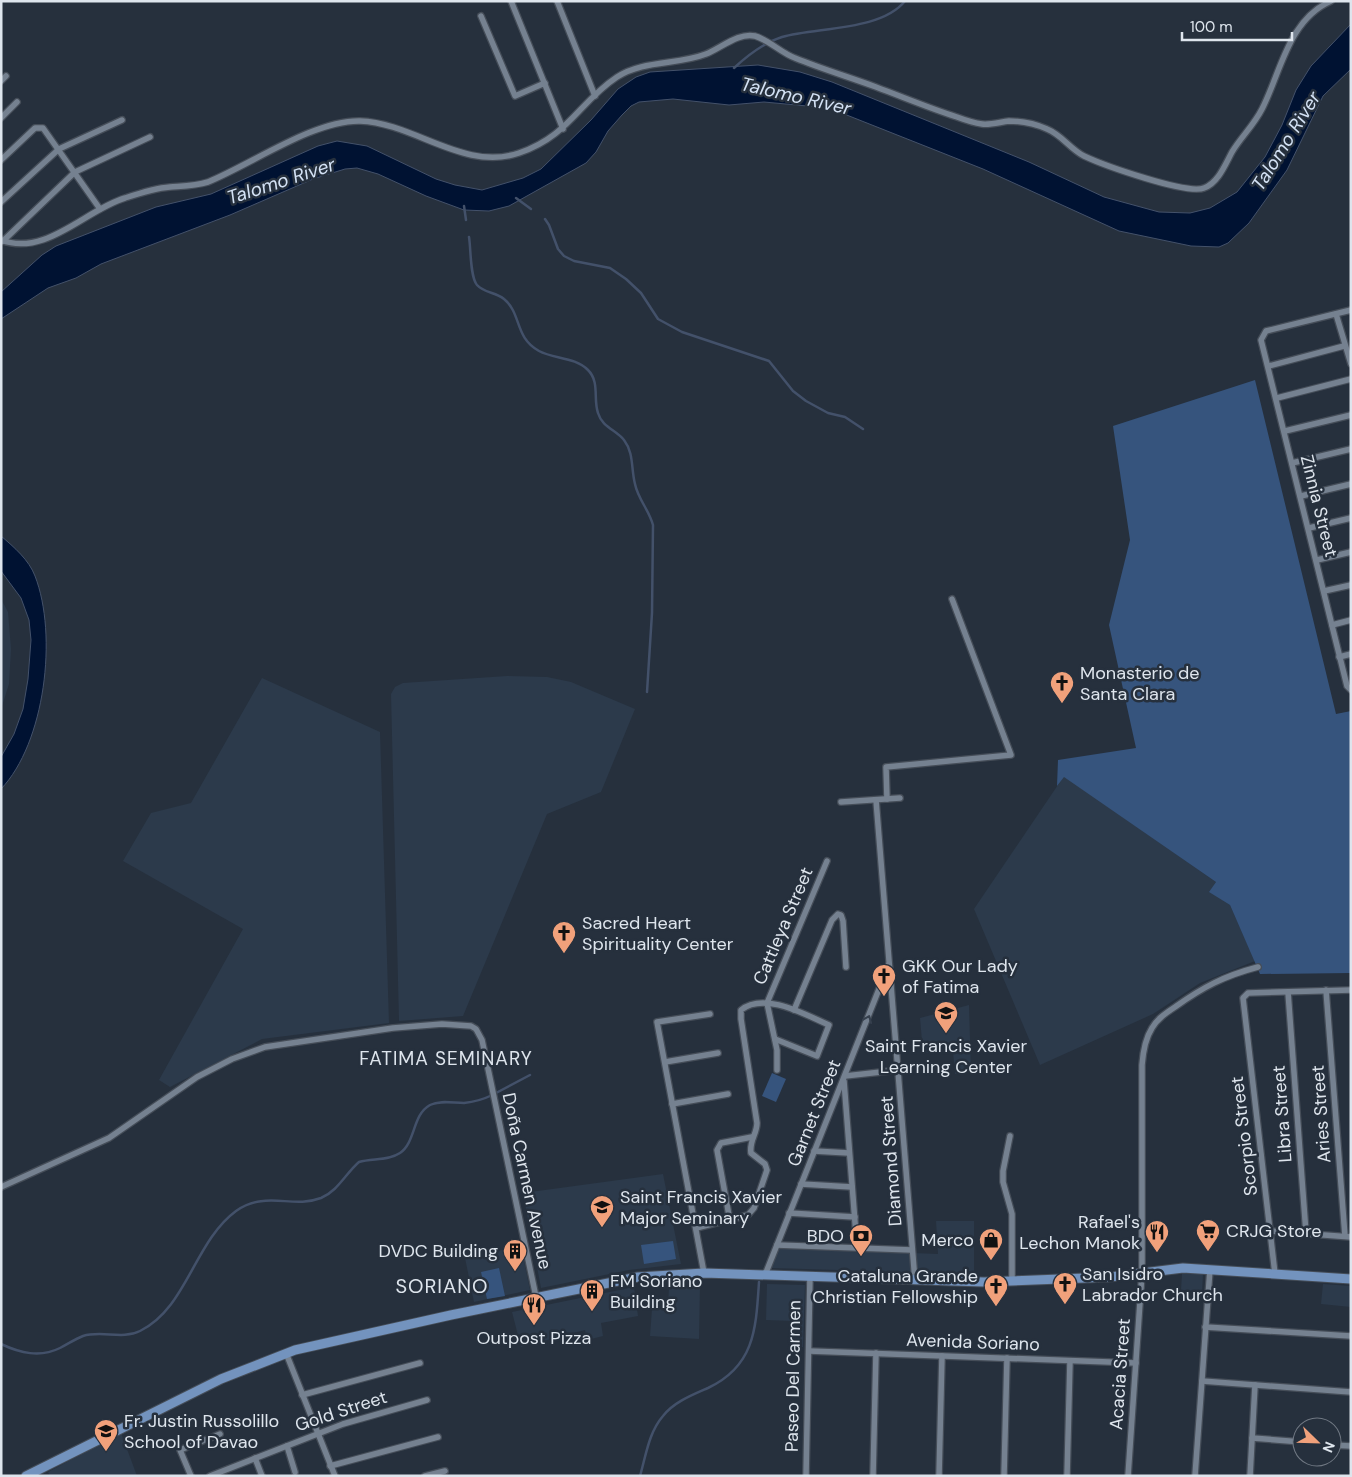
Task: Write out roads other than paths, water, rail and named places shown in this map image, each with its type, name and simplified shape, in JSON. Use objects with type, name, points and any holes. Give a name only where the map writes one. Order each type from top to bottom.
[{"type":"main road","points":[[26,1476],[221,1379],[286,1353],[536,1297],[638,1277],[704,1273],[915,1281],[1012,1281],[1098,1278],[1183,1268],[1351,1279]]},
{"type":"street","points":[[511,1],[563,129]]},
{"type":"street","points":[[557,1],[596,96]]},
{"type":"street","points":[[2,240],[25,244],[44,240],[100,209],[123,199],[156,189],[197,185],[208,182],[296,139],[343,122],[358,121],[386,125],[448,148],[486,158],[504,157],[520,153],[545,142],[563,129],[617,76],[634,69],[697,57],[743,36],[750,35],[761,39],[779,51],[973,122],[994,124],[1008,121],[1045,128],[1084,156],[1168,185],[1197,190],[1214,181],[1239,140],[1256,120],[1264,106],[1280,64],[1300,27],[1315,10],[1331,1]]},
{"type":"street","points":[[481,16],[515,96],[545,83]]},
{"type":"street","points":[[1,118],[17,102]]},
{"type":"street","points":[[1,202],[59,148],[122,120]]},
{"type":"street","points":[[1,160],[38,126],[46,130],[100,209]]},
{"type":"street","points":[[2,240],[75,172],[150,137]]},
{"type":"street","points":[[1351,310],[1336,314],[1344,346],[1351,364]]},
{"type":"street","name":"Zinnia Street","points":[[1336,314],[1266,331],[1262,340],[1317,560],[1339,657],[1347,686],[1350,690]]},
{"type":"street","points":[[1269,366],[1344,346]]},
{"type":"street","points":[[1277,398],[1351,380]]},
{"type":"street","points":[[1284,431],[1351,415]]},
{"type":"street","points":[[1292,463],[1351,449]]},
{"type":"street","points":[[1301,496],[1351,484]]},
{"type":"street","points":[[1309,528],[1351,518]]},
{"type":"street","points":[[1317,560],[1351,552]]},
{"type":"street","points":[[1324,591],[1351,585]]},
{"type":"street","points":[[888,799],[886,767],[1011,755],[952,600]]},
{"type":"street","points":[[1332,625],[1351,620]]},
{"type":"street","points":[[1339,657],[1351,654]]},
{"type":"street","points":[[841,802],[900,798]]},
{"type":"street","name":"Diamond Street","points":[[876,800],[915,1281]]},
{"type":"street","name":"Cattleya Street","points":[[767,1003],[827,861]]},
{"type":"street","points":[[794,1010],[832,920],[838,914],[841,915],[843,921],[846,967]]},
{"type":"street","name":"Garnet Street","points":[[765,1275],[890,962]]},
{"type":"street","name":"Acacia Street","points":[[1128,1476],[1142,1273],[1142,1065],[1148,1035],[1159,1019],[1195,992],[1227,976],[1258,967]]},
{"type":"street","name":"Aries Street","points":[[1326,990],[1348,1236]]},
{"type":"street","points":[[1288,992],[1351,990]]},
{"type":"street","name":"Scorpio Street","points":[[1275,1274],[1244,996],[1248,993],[1288,992]]},
{"type":"street","name":"Libra Street","points":[[1288,992],[1306,1233]]},
{"type":"street","points":[[767,1003],[775,1039],[777,1070]]},
{"type":"street","points":[[696,1228],[744,1217],[752,1212],[767,1170],[765,1164],[751,1153],[752,1137],[757,1127],[740,1014],[744,1008],[767,1003],[794,1010],[829,1025],[816,1056],[775,1039]]},
{"type":"street","points":[[704,1273],[657,1022],[710,1014]]},
{"type":"street","name":"Doña Carmen Avenue","points":[[1,1187],[109,1138],[197,1077],[232,1059],[264,1047],[393,1028],[442,1024],[470,1026],[476,1029],[482,1040],[536,1297]]},
{"type":"street","points":[[664,1062],[718,1053]]},
{"type":"street","points":[[857,1248],[844,1077],[899,1070]]},
{"type":"street","points":[[672,1104],[728,1094]]},
{"type":"street","points":[[1010,1136],[1003,1171],[1003,1182],[1012,1214],[1012,1281]]},
{"type":"street","points":[[730,1221],[717,1150],[721,1143],[752,1137]]},
{"type":"street","points":[[814,1151],[850,1153]]},
{"type":"street","points":[[801,1184],[852,1187]]},
{"type":"street","points":[[790,1213],[855,1217]]},
{"type":"street","points":[[1270,1231],[1348,1236]]},
{"type":"street","points":[[777,1245],[912,1250]]},
{"type":"street","points":[[1195,1476],[1210,1269]]},
{"type":"street","name":"Paseo Del Carmen","points":[[806,1476],[810,1276]]},
{"type":"street","points":[[1205,1327],[1351,1336]]},
{"type":"street","name":"Avenida Soriano","points":[[809,1351],[1136,1363]]},
{"type":"street","points":[[286,1353],[334,1476]]},
{"type":"street","points":[[873,1476],[876,1354]]},
{"type":"street","points":[[939,1476],[942,1356]]},
{"type":"street","points":[[1004,1476],[1007,1358]]},
{"type":"street","points":[[1067,1476],[1070,1361]]},
{"type":"street","points":[[302,1395],[420,1363]]},
{"type":"street","points":[[1202,1381],[1351,1392]]},
{"type":"street","points":[[1250,1476],[1255,1385]]},
{"type":"street","name":"Gold Street","points":[[210,1476],[318,1433],[362,1418],[427,1400]]},
{"type":"street","points":[[191,1476],[180,1450],[220,1434]]},
{"type":"street","points":[[330,1466],[438,1437]]},
{"type":"street","points":[[1252,1438],[1292,1441]]},
{"type":"street","points":[[287,1446],[294,1472]]},
{"type":"street","points":[[255,1458],[262,1476]]},
{"type":"street","points":[[425,1476],[445,1471]]},
{"type":"water","name":"Talomo River","points":[[1351,24],[1351,69],[1323,96],[1287,170],[1249,223],[1228,243],[1219,247],[1191,246],[1119,231],[983,169],[829,108],[764,102],[729,105],[673,99],[639,102],[631,106],[608,131],[596,152],[586,163],[509,206],[489,211],[464,210],[426,196],[378,174],[357,168],[345,169],[313,179],[230,215],[101,264],[76,278],[48,288],[1,319],[1,292],[42,255],[56,246],[156,207],[211,194],[318,146],[337,141],[367,146],[436,179],[482,190],[523,178],[541,169],[591,120],[618,89],[636,77],[650,72],[758,65],[800,72],[832,82],[1029,162],[1104,197],[1159,212],[1190,213],[1210,208],[1237,192],[1265,157],[1282,125],[1296,90],[1311,66]]},
{"type":"water","points":[[1,536],[25,559],[35,576],[42,600],[46,628],[46,657],[37,717],[28,745],[16,769],[1,789],[1,757],[14,734],[23,709],[28,679],[31,640],[29,620],[21,598],[1,571]]},
{"type":"waterway","name":"Talomo River","points":[[734,68],[756,50],[782,37],[865,23],[894,11],[905,1]]},
{"type":"waterway","points":[[516,198],[531,209]]},
{"type":"waterway","points":[[464,206],[466,220]]},
{"type":"waterway","points":[[545,219],[558,249],[564,256],[574,261],[610,268],[641,293],[658,319],[682,332],[769,361],[793,391],[806,401],[828,413],[845,417],[863,429]]},
{"type":"waterway","points":[[469,237],[472,269],[477,285],[483,290],[501,297],[510,305],[522,332],[531,345],[545,354],[571,360],[588,370],[594,380],[600,418],[624,440],[629,450],[636,489],[653,525],[652,613],[647,692]]},
{"type":"waterway","points":[[496,1093],[530,1075]]},
{"type":"waterway","points":[[1,1344],[15,1350],[38,1354],[53,1351],[90,1334],[126,1335],[140,1331],[156,1321],[169,1307],[210,1240],[222,1224],[236,1211],[258,1202],[300,1202],[321,1198],[332,1191],[359,1162],[395,1156],[400,1153],[409,1142],[420,1115],[430,1105],[442,1102],[467,1103],[490,1096]]},
{"type":"waterway","points":[[640,1476],[651,1436],[658,1422],[667,1411],[690,1396],[724,1379],[744,1357],[754,1330],[759,1282]]},
{"type":"place","name":"Monasterio de Santa Clara","points":[[1062,704]]},
{"type":"place","name":"Sacred Heart Spirituality Center","points":[[564,954]]},
{"type":"place","name":"GKK Our Lady of Fatima","points":[[884,997]]},
{"type":"place","name":"Saint Francis Xavier Learning Center","points":[[946,1034]]},
{"type":"place","name":"Saint Francis Xavier Major Seminary","points":[[602,1228]]},
{"type":"place","name":"CRJG Store","points":[[1208,1252]]},
{"type":"place","name":"Rafael's Lechon Manok","points":[[1157,1253]]},
{"type":"place","name":"BDO","points":[[861,1257]]},
{"type":"place","name":"Merco","points":[[991,1261]]},
{"type":"place","name":"DVDC Building","points":[[515,1272]]},
{"type":"place","name":"San Isidro Labrador Church","points":[[1065,1305]]},
{"type":"place","name":"Cataluna Grande Christian Fellowship","points":[[996,1307]]},
{"type":"place","name":"FM Soriano Building","points":[[592,1312]]},
{"type":"place","name":"Outpost Pizza","points":[[534,1326]]},
{"type":"place","name":"Fr. Justin Russolillo School of Davao","points":[[106,1452]]},
{"type":"district","name":"FATIMA SEMINARY","points":[[446,1058]]},
{"type":"district","name":"SORIANO","points":[[442,1286]]}]
